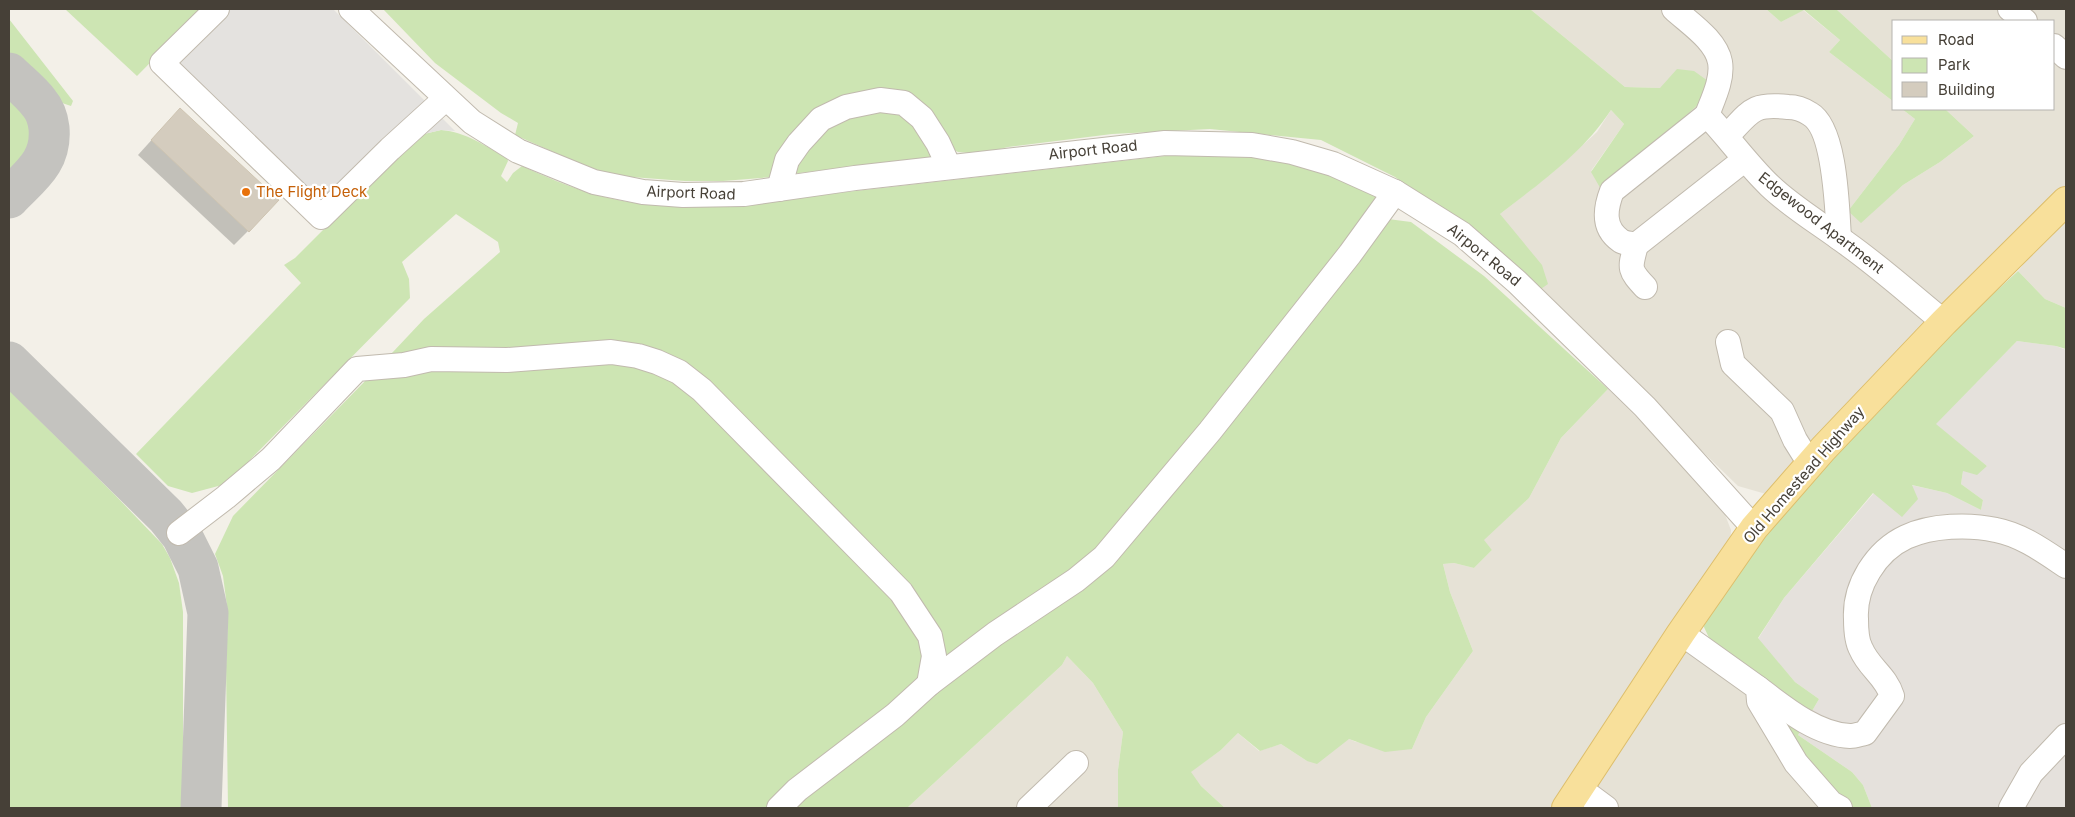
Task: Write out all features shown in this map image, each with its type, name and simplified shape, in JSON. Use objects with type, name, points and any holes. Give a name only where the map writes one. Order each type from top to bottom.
[{"type":"main road","name":"Old Homestead Highway","points":[[1572,798],[1681,632],[1754,528],[1810,464],[1944,322],[2066,201]]},
{"type":"street","points":[[217,9],[162,64],[321,216],[445,99]]},
{"type":"street","name":"Airport Road","points":[[351,9],[445,99],[472,122],[518,151],[594,182],[643,192],[682,195],[744,194],[949,167],[1165,143],[1252,145],[1292,152],[1333,164],[1395,192],[1462,234],[1517,282],[1645,407],[1754,528]]},
{"type":"street","points":[[1636,245],[1621,241],[1607,225],[1606,208],[1612,190],[1707,115],[1718,83],[1720,62],[1712,44],[1674,9]]},
{"type":"street","points":[[2010,9],[2024,20]]},
{"type":"street","points":[[2055,47],[2066,57]]},
{"type":"street","points":[[779,189],[786,160],[821,119],[846,107],[880,100],[904,103],[922,118],[938,143],[949,167]]},
{"type":"street","points":[[1727,136],[1752,110],[1768,104],[1794,107],[1811,114],[1821,128],[1832,159],[1839,238]]},
{"type":"street","name":"Edgewood Apartment","points":[[1707,115],[1727,136],[1744,160],[1771,187],[1812,220],[1839,238],[1944,322]]},
{"type":"street","points":[[1645,287],[1632,274],[1632,262],[1636,245],[1744,160]]},
{"type":"street","points":[[780,808],[797,790],[895,715],[929,684],[995,634],[1076,580],[1104,557],[1210,431],[1350,254],[1395,192]]},
{"type":"street","points":[[1728,342],[1733,364],[1782,411],[1810,464]]},
{"type":"street","points":[[179,533],[271,459],[357,369],[404,365],[431,359],[507,360],[611,352],[638,356],[679,372],[702,390],[900,592],[930,636],[934,656],[929,684]]},
{"type":"street","points":[[1681,632],[1795,715],[1826,730],[1850,736],[1865,733],[1892,696],[1888,684],[1874,669],[1860,649],[1856,619],[1858,591],[1869,571],[1886,550],[1906,537],[1938,529],[1964,527],[1997,530],[2037,546],[2066,566]]},
{"type":"street","points":[[1758,688],[1759,701],[1796,763],[1831,803],[1840,808]]},
{"type":"street","points":[[2011,808],[2031,773],[2066,736]]},
{"type":"street","points":[[1029,808],[1076,763]]},
{"type":"street","points":[[1572,798],[1606,808]]},
{"type":"shaded area","points":[[203,9],[333,9],[455,131],[441,130],[424,134],[362,191],[324,230],[149,62]]},
{"type":"shaded area","points":[[1530,9],[1766,9],[1781,22],[1803,10],[1840,40],[1829,52],[1892,100],[1892,110],[1903,110],[1915,119],[1899,145],[1848,211],[1861,222],[1903,185],[1940,162],[1974,136],[1946,110],[2055,110],[2055,20],[1892,20],[1892,60],[1836,9],[2066,9],[2066,308],[2045,299],[2018,271],[2059,221],[1766,494],[1738,486],[1538,291],[1500,214],[1552,173],[1597,132],[1611,110],[1624,124],[1591,171],[1670,129],[1701,102],[1660,88],[1625,87]]},
{"type":"shaded area","points":[[2017,341],[2056,346],[2066,350],[2066,808],[1872,808],[1863,785],[1852,772],[1798,735],[1819,699],[1795,682],[1758,639],[1784,598],[1874,493],[1883,500],[1911,485],[1947,493],[1981,510],[1983,500],[1961,484],[1963,471],[1987,466],[1935,424]]},
{"type":"shaded area","points":[[1608,389],[1687,467],[1722,507],[1731,530],[1730,545],[1554,808],[1225,808],[1201,786],[1190,772],[1221,750],[1238,733],[1259,751],[1281,744],[1307,761],[1349,739],[1356,742],[1412,749],[1426,717],[1473,651],[1450,592],[1443,564],[1454,563],[1474,568],[1492,550],[1483,540],[1529,498],[1561,438]]},
{"type":"shaded area","points":[[1689,650],[1739,683],[1832,808],[1575,808],[1679,653]]},
{"type":"shaded area","points":[[1067,656],[1093,683],[1123,732],[1118,770],[1118,808],[907,808],[1062,665]]},
{"type":"green space","points":[[65,9],[203,9],[137,76]]},
{"type":"green space","points":[[383,9],[1530,9],[1625,87],[1660,88],[1677,69],[1694,71],[1708,81],[1701,102],[1602,191],[1591,172],[1624,124],[1611,110],[1600,126],[1574,154],[1500,214],[1542,265],[1548,284],[1538,291],[1444,212],[1395,177],[1321,140],[1210,129],[1112,134],[1008,147],[979,154],[958,152],[949,147],[921,112],[846,102],[772,177],[723,181],[685,181],[618,176],[585,166],[515,135],[518,123],[501,113],[435,63]]},
{"type":"green space","points":[[1766,9],[1836,9],[1892,60],[1892,100],[1829,52],[1840,40],[1804,10],[1781,22]]},
{"type":"green space","points":[[9,19],[73,101],[71,106],[62,103],[52,95],[50,97],[9,56]]},
{"type":"green space","points":[[9,88],[35,113],[33,115],[36,137],[33,152],[24,165],[9,180]]},
{"type":"green space","points":[[899,109],[916,120],[936,157],[791,174],[799,155],[820,130],[847,118]]},
{"type":"green space","points":[[1903,110],[1946,110],[1974,136],[1940,162],[1903,185],[1861,223],[1848,211],[1899,145],[1915,119]]},
{"type":"green space","points":[[441,130],[467,137],[507,158],[508,161],[501,176],[507,182],[513,173],[522,166],[590,193],[642,204],[731,205],[1174,155],[1222,155],[1283,162],[1347,182],[1377,194],[1379,199],[1113,539],[937,670],[934,633],[669,361],[393,359],[392,353],[424,319],[500,252],[498,242],[456,214],[402,262],[409,279],[410,298],[243,467],[222,485],[192,493],[168,486],[136,454],[301,283],[284,265],[295,258],[362,191],[424,134]]},
{"type":"green space","points":[[1388,219],[1411,222],[1484,276],[1608,389],[1561,438],[1529,498],[1484,540],[1492,550],[1474,568],[1454,563],[1443,564],[1450,592],[1473,651],[1426,717],[1412,749],[1385,752],[1349,739],[1317,764],[1307,761],[1281,744],[1260,751],[1238,733],[1221,750],[1191,772],[1201,786],[1225,808],[1118,808],[1118,770],[1123,732],[1093,683],[1067,656],[1062,665],[907,808],[785,808],[1081,579]]},
{"type":"green space","points":[[2018,271],[2045,299],[2066,308],[2066,349],[2017,341],[1936,424],[1987,466],[1977,475],[1963,471],[1961,484],[1983,500],[1981,510],[1947,493],[1912,485],[1918,499],[1902,517],[1873,493],[1784,598],[1758,638],[1795,682],[1819,699],[1808,718],[1711,642],[1703,625],[1789,502],[1941,342]]},
{"type":"green space","points":[[595,358],[661,368],[815,512],[925,637],[921,681],[774,808],[228,808],[226,666],[228,614],[223,576],[215,554],[233,516],[371,375]]},
{"type":"green space","points":[[9,390],[162,544],[170,558],[179,583],[183,612],[183,808],[9,808]]},
{"type":"green space","points":[[1776,713],[1801,730],[1798,735],[1852,772],[1863,785],[1872,808],[1847,808],[1829,796]]},
{"type":"building","points":[[180,108],[279,200],[249,232],[151,140]]},
{"type":"taxiway","points":[[9,73],[32,95],[43,109],[49,125],[49,140],[43,159],[32,175],[9,198]]},
{"type":"taxiway","points":[[9,362],[166,516],[182,536],[198,568],[208,613],[201,808]]},
{"type":"place","name":"The Flight Deck","points":[[246,192]]}]
